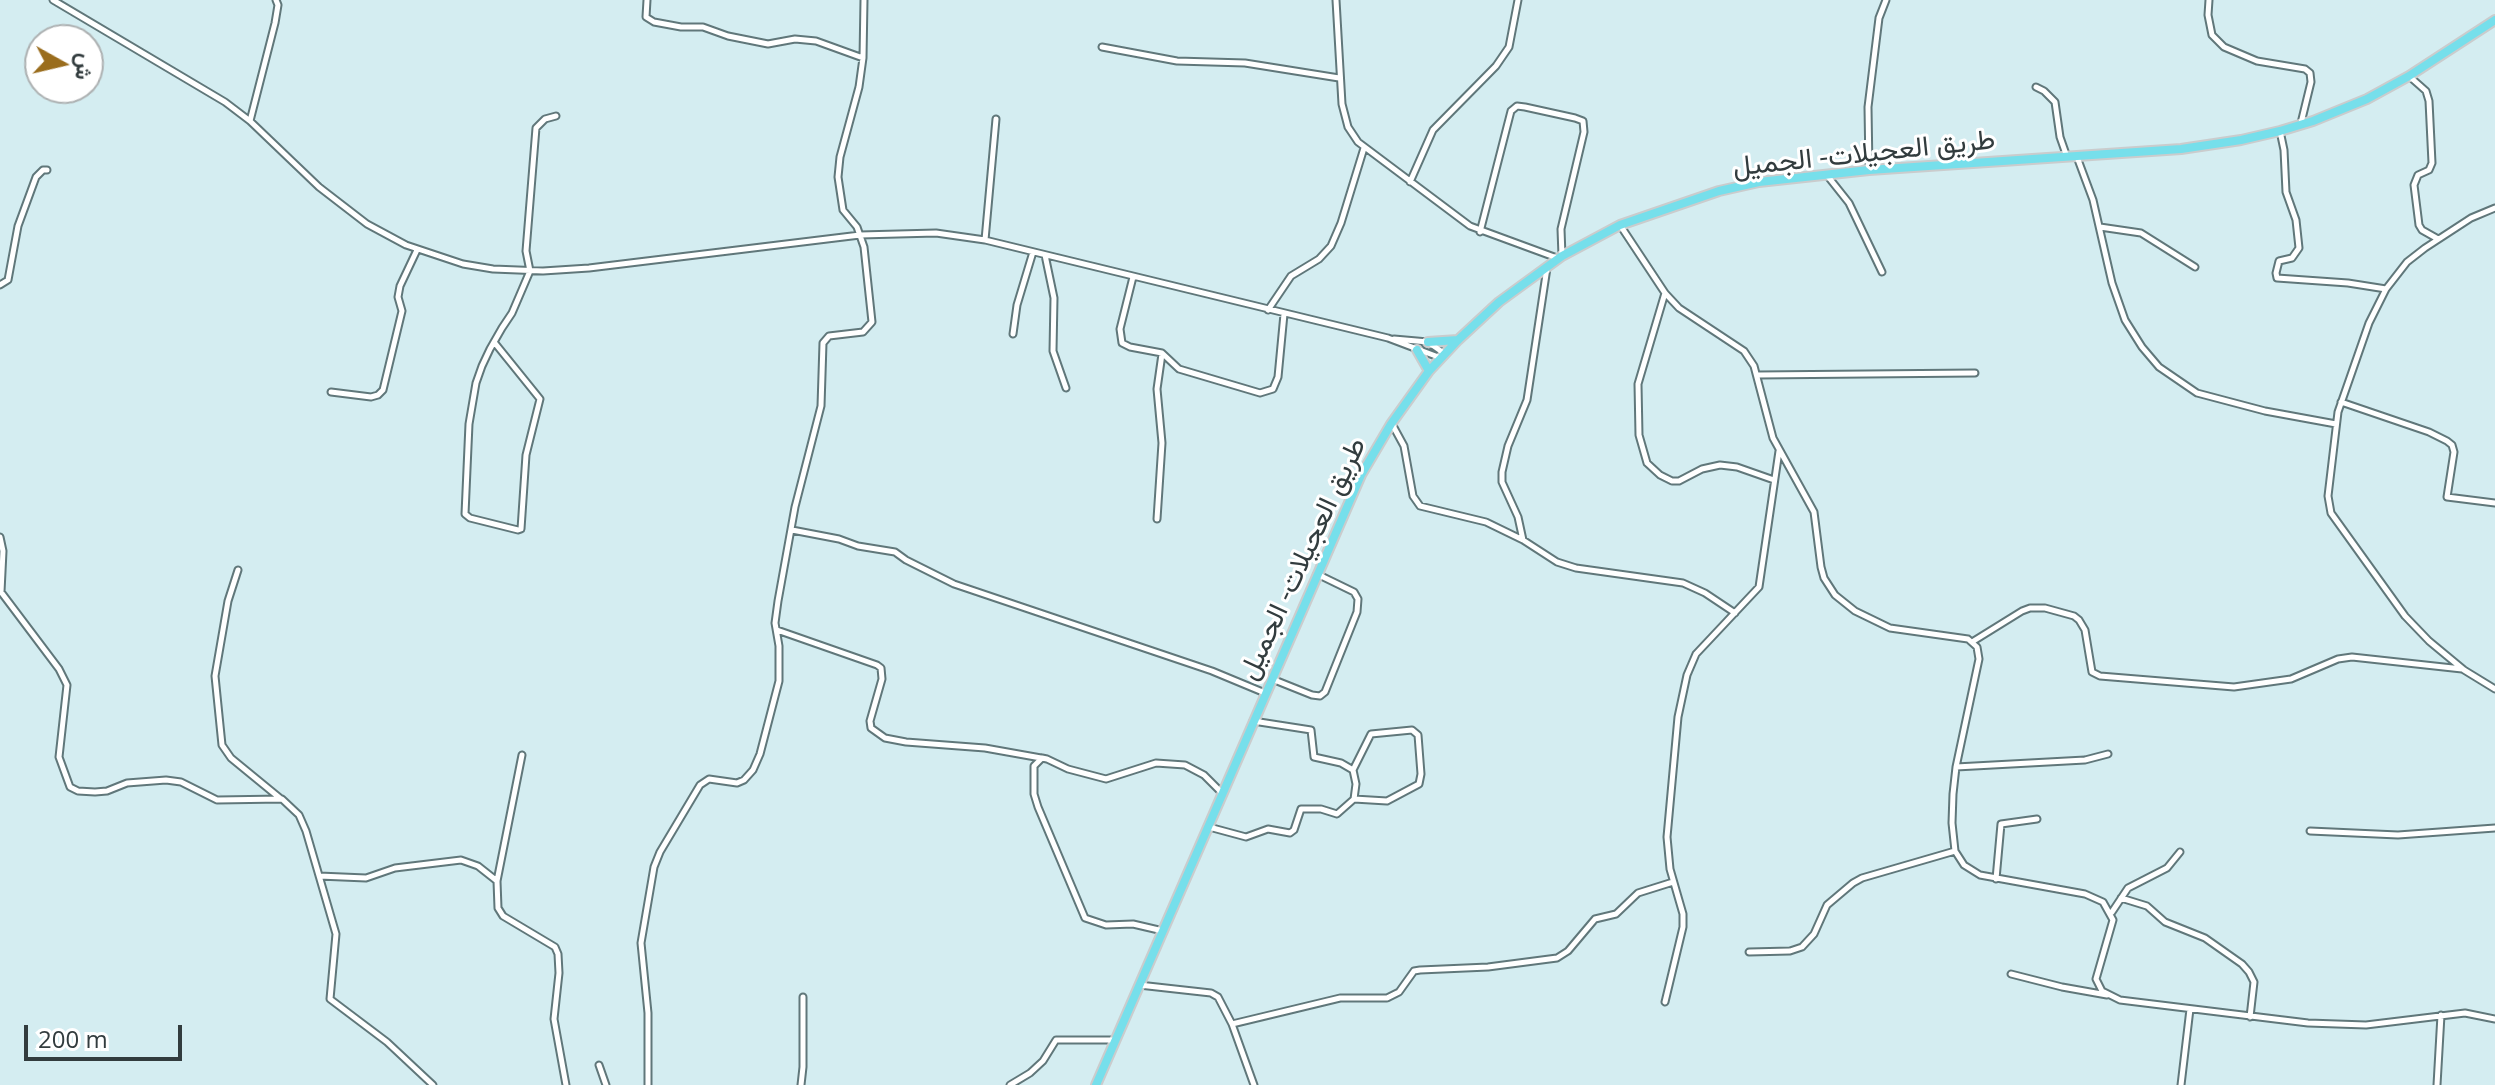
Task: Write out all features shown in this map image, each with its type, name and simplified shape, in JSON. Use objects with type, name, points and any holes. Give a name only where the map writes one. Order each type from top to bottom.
[{"type":"main road","name":"طريق العجيلات- الجميل","points":[[1096,1085],[1361,475],[1391,424],[1429,371],[1499,302],[1560,257],[1620,225],[1719,191],[1759,182],[1869,170],[2205,147],[2280,131],[2367,99],[2409,76],[2495,20]]},
{"type":"main road","points":[[1428,342],[1458,340]]},
{"type":"main road","points":[[1417,350],[1429,371]]},
{"type":"street","points":[[53,0],[182,75],[250,121],[319,187],[367,224],[417,250],[463,264],[530,271],[589,268],[860,235],[936,233],[985,240],[1388,338],[1428,342],[1443,356]]},
{"type":"street","points":[[250,121],[275,23],[276,0]]},
{"type":"street","points":[[647,0],[646,17],[654,22],[703,27],[750,42],[768,44],[806,40],[863,58]]},
{"type":"street","points":[[648,1085],[648,1013],[641,943],[654,867],[700,785],[709,779],[737,783],[753,770],[769,730],[779,681],[778,601],[798,495],[821,406],[823,343],[829,336],[863,332],[872,322],[864,247],[851,218],[843,210],[838,177],[840,157],[859,87],[864,0]]},
{"type":"street","points":[[1336,0],[1339,78],[1348,127],[1364,148],[1480,232],[1560,257],[1561,229],[1584,132],[1583,121],[1520,106],[1511,111],[1480,232]]},
{"type":"street","points":[[1410,182],[1433,130],[1496,66],[1509,47],[1518,0]]},
{"type":"street","points":[[1869,170],[1868,111],[1879,18],[1886,0]]},
{"type":"street","points":[[2209,0],[2210,29],[2216,41],[2224,47],[2257,61],[2305,69],[2310,73],[2311,82],[2301,125]]},
{"type":"street","points":[[1102,47],[1177,61],[1245,63],[1339,78]]},
{"type":"street","points":[[2409,76],[2426,91],[2429,101],[2432,163],[2429,170],[2418,175],[2414,185],[2419,225],[2438,239]]},
{"type":"street","points":[[2036,87],[2055,102],[2060,137],[2072,158],[2100,227],[2112,283],[2125,320],[2159,367],[2197,393],[2265,411],[2336,424]]},
{"type":"street","points":[[494,342],[540,399],[526,455],[520,530],[470,518],[464,511],[473,398],[482,366],[494,342],[512,313],[530,271],[526,251],[536,128],[545,119],[556,116]]},
{"type":"street","points":[[985,240],[996,119]]},
{"type":"street","points":[[2280,131],[2286,192],[2296,220],[2299,248],[2292,258],[2279,261],[2277,278],[2386,289]]},
{"type":"street","points":[[1268,310],[1291,276],[1319,259],[1331,246],[1364,148]]},
{"type":"street","points":[[0,285],[8,280],[18,226],[36,177],[47,170]]},
{"type":"street","points":[[1826,174],[1849,203],[1882,272]]},
{"type":"street","points":[[2495,208],[2471,218],[2407,262],[2386,289],[2369,323],[2341,402],[2328,496],[2331,513],[2405,616],[2464,670],[2495,689]]},
{"type":"street","points":[[1620,225],[1665,293],[1692,318],[1744,351],[1758,375],[1770,427],[1779,450],[1810,501],[1824,578],[1842,602],[1890,628],[1968,639],[1979,652],[1956,767],[1952,809],[1955,851],[1972,871],[1996,879],[2095,896],[2103,902],[2111,913],[2112,928],[2096,979],[2099,988],[2108,995]]},
{"type":"street","points":[[2100,227],[2141,233],[2195,267]]},
{"type":"street","points":[[331,392],[371,397],[383,390],[402,311],[398,297],[400,286],[417,250]]},
{"type":"street","points":[[1013,334],[1017,305],[1033,252]]},
{"type":"street","points":[[1045,255],[1054,298],[1053,351],[1066,388]]},
{"type":"street","points":[[1523,540],[1518,517],[1502,482],[1502,472],[1508,446],[1527,400],[1547,267]]},
{"type":"street","points":[[1133,277],[1120,339],[1130,347],[1162,353],[1179,369],[1260,393],[1269,392],[1278,377],[1284,314]]},
{"type":"street","points":[[1665,293],[1638,384],[1639,435],[1647,463],[1672,481],[1720,465],[1737,467],[1774,480]]},
{"type":"street","points":[[1388,338],[1443,356]]},
{"type":"street","points":[[1157,519],[1162,443],[1157,389],[1162,353]]},
{"type":"street","points":[[1758,375],[1975,373]]},
{"type":"street","points":[[2341,402],[2447,441],[2454,452],[2447,497],[2495,503]]},
{"type":"street","points":[[1391,424],[1404,446],[1413,496],[1420,506],[1486,522],[1523,540],[1557,562],[1576,568],[1695,587],[1735,613]]},
{"type":"street","points":[[1665,1002],[1683,927],[1683,914],[1673,882],[1668,849],[1667,816],[1683,691],[1696,654],[1756,592],[1761,580],[1779,450]]},
{"type":"street","points":[[792,530],[895,552],[954,584],[988,597],[1202,667],[1265,693]]},
{"type":"street","points":[[0,537],[3,551],[1,592],[59,669],[67,685],[59,757],[70,787],[95,792],[127,783],[166,780],[181,782],[217,800],[282,799]]},
{"type":"street","points":[[238,570],[228,601],[215,676],[222,745],[231,758],[282,799],[303,823],[337,940],[330,999],[387,1042],[433,1085]]},
{"type":"street","points":[[1271,678],[1312,695],[1320,696],[1325,692],[1357,612],[1358,599],[1354,592],[1316,573]]},
{"type":"street","points":[[1972,642],[2022,611],[2045,608],[2079,620],[2085,630],[2092,672],[2100,676],[2234,687],[2291,679],[2338,659],[2352,657],[2464,670]]},
{"type":"street","points":[[777,630],[881,668],[882,679],[870,721],[871,728],[885,738],[1000,750],[1042,758],[1106,779],[1156,763],[1185,765],[1204,775],[1222,793]]},
{"type":"street","points":[[1253,721],[1311,730],[1314,757],[1341,763],[1353,770]]},
{"type":"street","points":[[1208,826],[1246,837],[1268,829],[1290,833],[1301,809],[1321,809],[1337,814],[1354,799],[1356,784],[1353,770],[1371,734],[1412,730],[1418,735],[1419,784],[1387,801],[1354,799]]},
{"type":"street","points":[[1956,767],[2085,760],[2108,754]]},
{"type":"street","points":[[522,755],[497,881],[498,908],[503,916],[555,947],[558,954],[554,1019],[566,1085]]},
{"type":"street","points":[[1042,758],[1032,771],[1034,794],[1080,912],[1091,922],[1133,924],[1163,931]]},
{"type":"street","points":[[1996,879],[2001,824],[2037,819]]},
{"type":"street","points":[[2310,831],[2398,835],[2495,828]]},
{"type":"street","points":[[1749,952],[1790,951],[1802,947],[1814,934],[1827,905],[1853,883],[1955,851]]},
{"type":"street","points":[[2111,913],[2128,888],[2167,868],[2180,852]]},
{"type":"street","points":[[318,876],[366,878],[395,868],[461,860],[478,866],[497,881]]},
{"type":"street","points":[[1232,1024],[1340,998],[1387,998],[1399,992],[1414,971],[1511,965],[1557,958],[1568,951],[1595,919],[1616,914],[1638,893],[1673,882]]},
{"type":"street","points":[[2121,898],[2147,906],[2165,922],[2205,938],[2242,964],[2254,982],[2250,1017]]},
{"type":"street","points":[[2011,974],[2120,1000],[2250,1017],[2356,1026],[2465,1013],[2495,1019]]},
{"type":"street","points":[[1139,985],[1211,993],[1218,997],[1232,1024],[1254,1085]]},
{"type":"street","points":[[801,1085],[803,997]]},
{"type":"street","points":[[2181,1085],[2190,1009]]},
{"type":"street","points":[[2437,1085],[2441,1015]]},
{"type":"street","points":[[1010,1085],[1043,1061],[1056,1040],[1116,1040]]},
{"type":"street","points":[[599,1065],[606,1085]]}]
